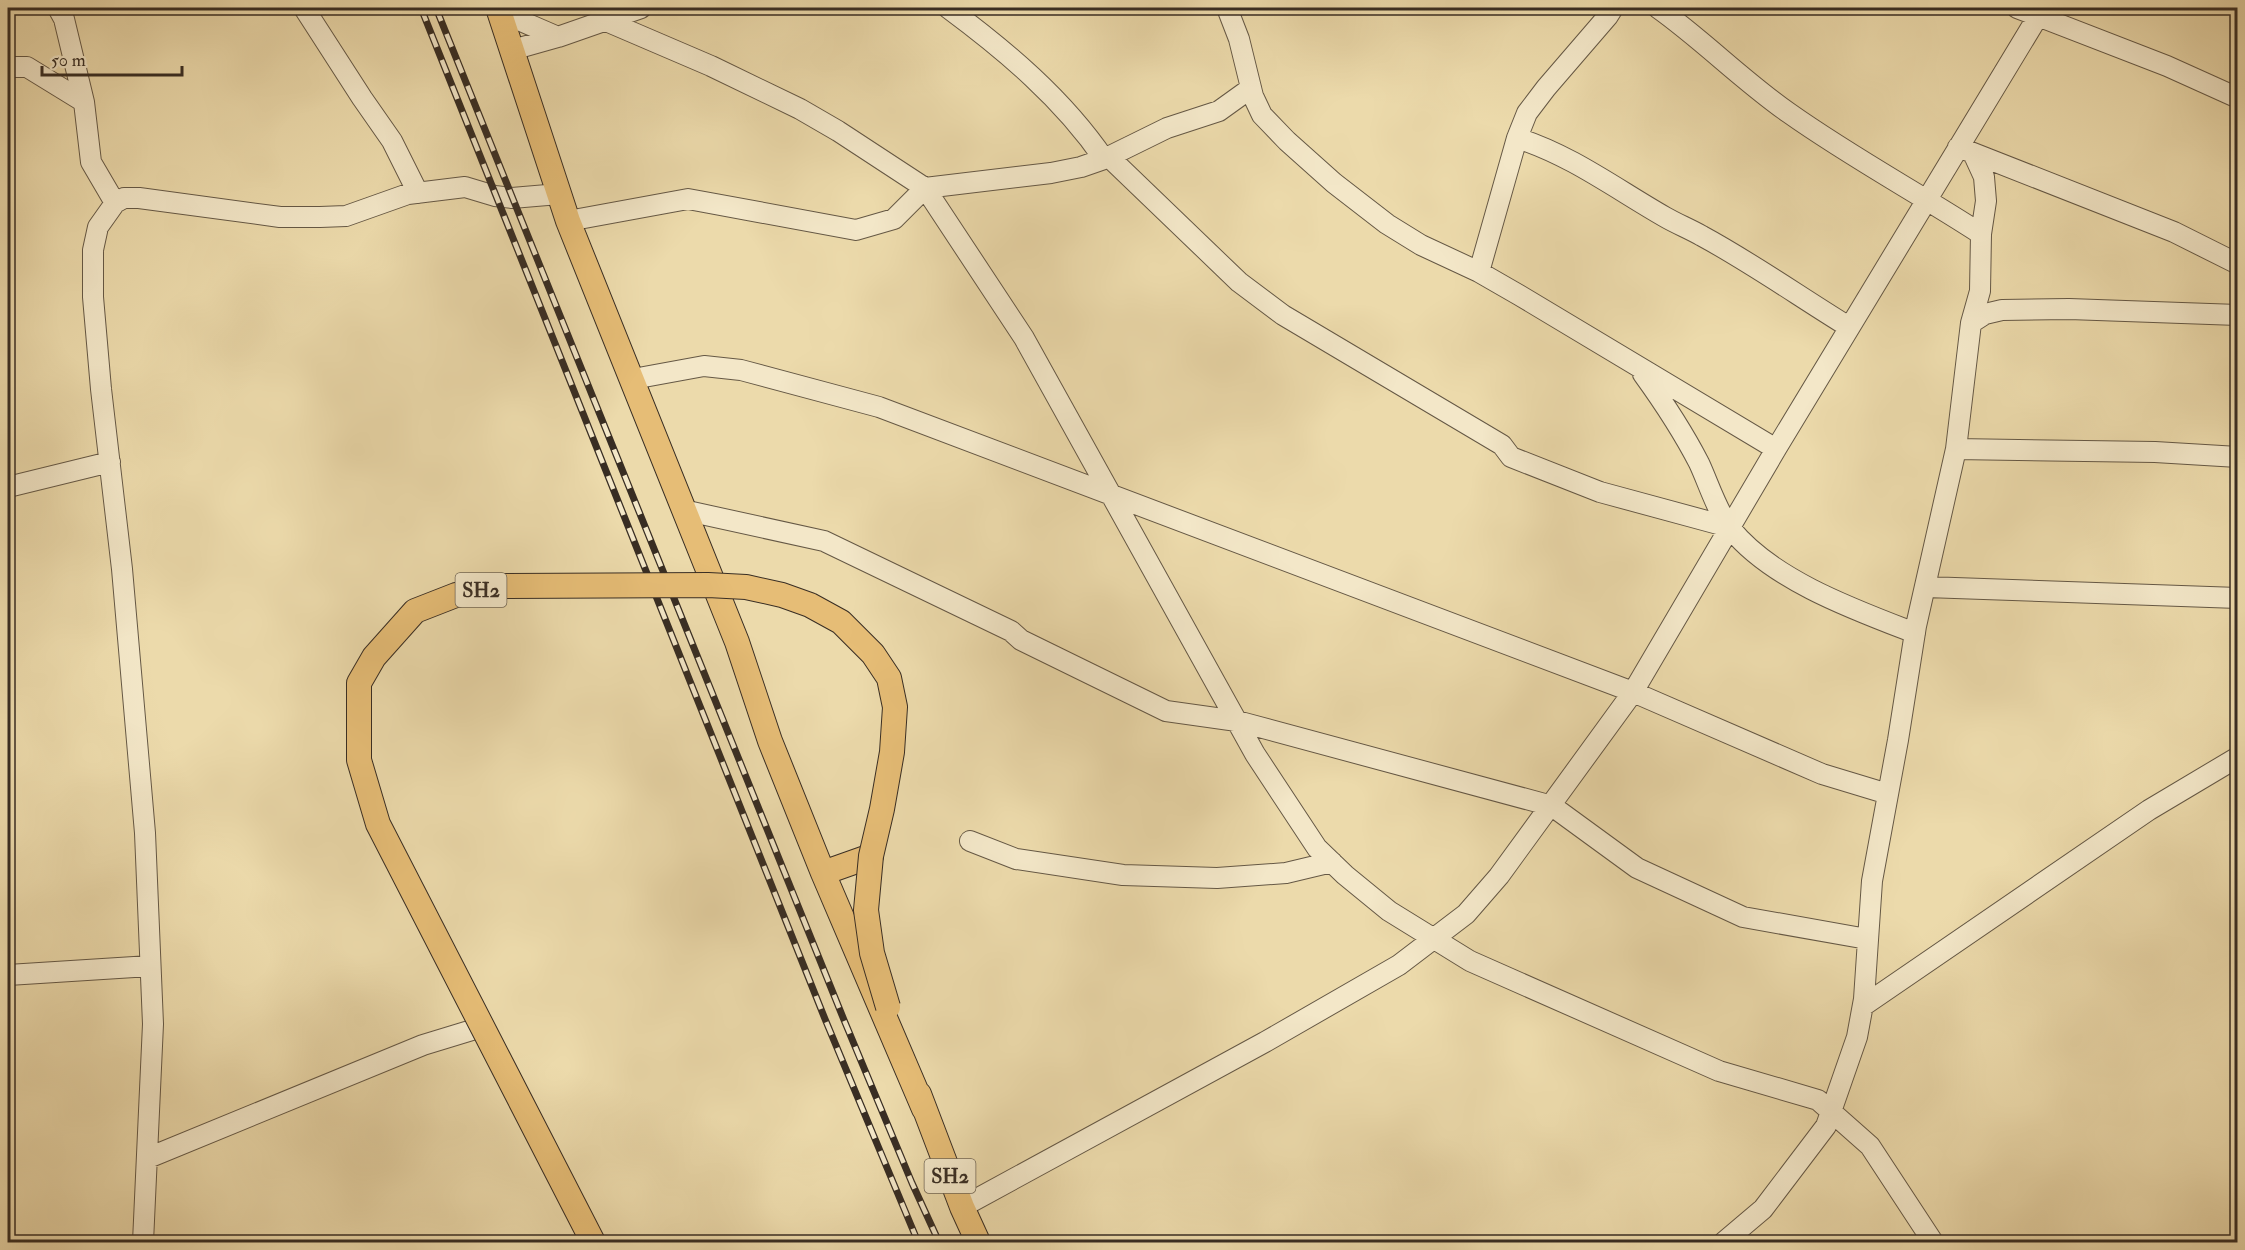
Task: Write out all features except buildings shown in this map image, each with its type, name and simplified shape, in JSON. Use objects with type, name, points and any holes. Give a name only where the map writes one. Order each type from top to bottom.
[{"type":"main road","points":[[499,10],[568,220],[737,642],[770,741],[924,1109]]},
{"type":"main road","name":"SH2","points":[[593,1242],[378,824],[359,760],[359,683],[374,657],[415,611],[456,595],[500,586],[708,585],[746,587],[782,595],[810,605],[840,622],[873,654],[889,678],[895,706],[892,752],[871,856],[866,910],[872,953],[888,1007],[924,1109],[978,1242]]},
{"type":"main road","points":[[824,873],[871,856]]},
{"type":"street","points":[[58,8],[64,19],[84,102],[91,162],[115,203]]},
{"type":"street","points":[[304,8],[392,141],[418,193]]},
{"type":"street","points":[[512,50],[558,37],[641,8]]},
{"type":"street","points":[[948,8],[990,39],[1042,86],[1106,158],[1239,282],[1283,315],[1502,445],[1510,457],[1600,492],[1729,528]]},
{"type":"street","points":[[1227,8],[1239,39],[1251,88],[1262,115],[1334,183],[1387,224],[1421,245],[1479,272],[1776,449]]},
{"type":"street","points":[[1479,272],[1517,138],[1527,113],[1613,8]]},
{"type":"street","points":[[1658,8],[1788,112],[1837,146],[1981,234]]},
{"type":"street","points":[[2017,8],[2040,11],[2238,98]]},
{"type":"street","points":[[499,10],[558,37]]},
{"type":"street","points":[[962,1207],[1265,1042],[1400,965],[1436,940],[1466,915],[1552,806],[1633,692],[1927,199],[1965,150],[2040,11]]},
{"type":"street","points":[[606,21],[711,66],[800,109],[925,188],[1024,338],[1255,754],[1317,848],[1332,862],[1389,911],[1470,960],[1719,1071],[1818,1100],[1870,1146],[1933,1242]]},
{"type":"street","points":[[8,67],[27,67],[84,102]]},
{"type":"street","points":[[568,220],[688,199],[856,230],[894,219],[925,188],[1051,173],[1081,167],[1106,158],[1167,128],[1219,111],[1251,88]]},
{"type":"street","points":[[1517,138],[1559,155],[1610,183],[1733,255],[1849,327]]},
{"type":"street","points":[[1724,1242],[1770,1200],[1826,1126],[1857,1037],[1863,1006],[1866,939],[1872,881],[1915,633],[1956,448],[1971,323],[1980,291],[1981,234],[1986,201],[1984,177],[1965,150]]},
{"type":"street","points":[[1965,150],[2174,232],[2238,264]]},
{"type":"street","points":[[143,1242],[153,1024],[145,833],[122,569],[93,297],[93,250],[98,227],[115,203],[124,198],[139,198],[280,217],[320,217],[346,216],[408,194],[465,187],[495,196],[512,198],[559,194]]},
{"type":"street","points":[[1971,323],[1985,314],[2002,310],[2069,309],[2238,315]]},
{"type":"street","points":[[633,379],[704,366],[741,370],[879,407],[1633,692],[1822,774],[1888,794]]},
{"type":"street","points":[[1638,367],[1671,413],[1698,461],[1729,528],[1772,565],[1803,584],[1846,607],[1915,633]]},
{"type":"street","points":[[1956,448],[2155,452],[2238,457]]},
{"type":"street","points":[[8,487],[110,462]]},
{"type":"street","points":[[683,510],[824,541],[1011,631],[1022,640],[1166,711],[1237,721],[1552,806],[1638,868],[1743,917],[1866,939]]},
{"type":"street","points":[[1926,587],[2238,598]]},
{"type":"street","points":[[1863,1006],[2149,810],[2238,757]]},
{"type":"street","points":[[970,841],[1016,859],[1123,874],[1217,878],[1286,873],[1332,862]]},
{"type":"street","points":[[8,975],[150,966]]},
{"type":"street","points":[[148,1158],[423,1045],[482,1027]]},
{"type":"railway","points":[[421,8],[825,1019],[918,1242]]},
{"type":"railway","points":[[436,8],[844,1020],[939,1242]]}]
